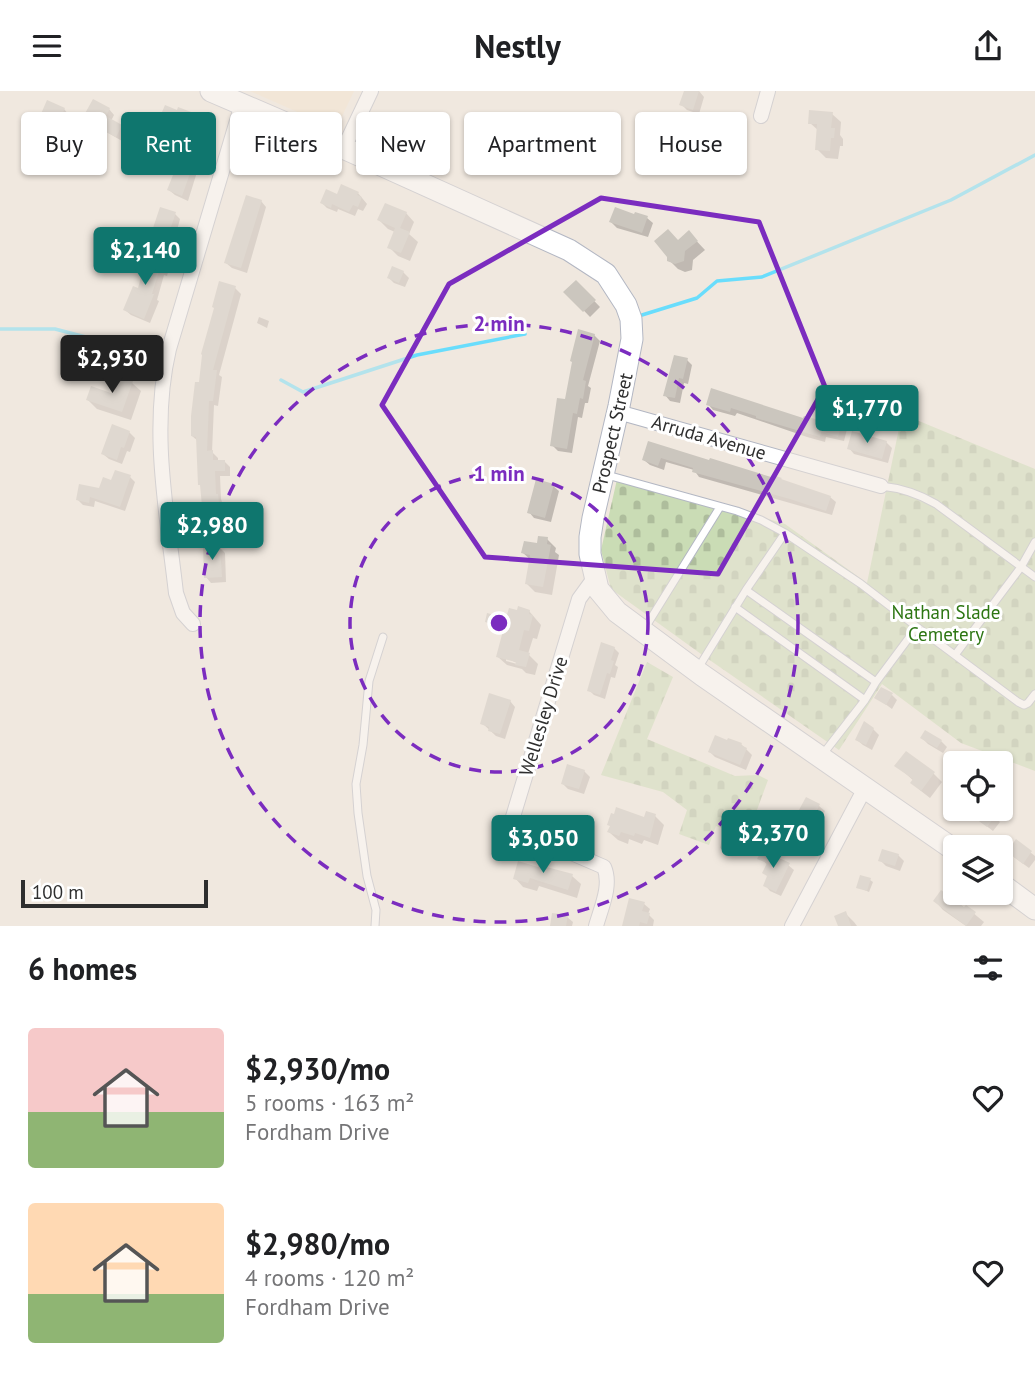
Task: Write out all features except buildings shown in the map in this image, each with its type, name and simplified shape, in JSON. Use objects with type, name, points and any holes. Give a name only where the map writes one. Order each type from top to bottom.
[{"type":"street","name":"Prospect Street","points":[[211,91],[569,250],[606,274],[626,305],[631,320],[632,339],[590,537],[590,554],[598,589],[613,609],[642,631],[943,843]]},
{"type":"street","points":[[344,148],[371,91]]},
{"type":"street","points":[[761,116],[768,91]]},
{"type":"street","points":[[193,624],[183,613],[176,593],[162,461],[161,390],[169,349],[242,104]]},
{"type":"street","name":"Arruda Avenue","points":[[618,412],[881,486]]},
{"type":"street","name":"Wellesley Drive","points":[[595,577],[579,600],[512,820],[516,829],[604,867],[608,876],[607,885],[596,926]]},
{"type":"street","points":[[792,926],[865,788]]},
{"type":"street","points":[[1013,893],[1035,909]]},
{"type":"lane","points":[[603,474],[761,520],[785,533],[861,585],[1018,702],[1024,705],[1035,694]]},
{"type":"lane","points":[[881,486],[899,488],[923,496],[1035,577]]},
{"type":"lane","points":[[642,631],[720,507]]},
{"type":"lane","points":[[697,671],[735,607],[785,533]]},
{"type":"lane","points":[[956,655],[1021,567],[1035,543]]},
{"type":"lane","points":[[746,590],[876,682]]},
{"type":"lane","points":[[735,607],[865,699]]},
{"type":"lane","points":[[820,757],[917,627]]},
{"type":"lane","points":[[375,926],[376,909],[367,876],[356,784],[369,681],[383,638]]},
{"type":"highlighted area","points":[[601,198],[759,222],[825,387],[718,574],[485,557],[382,405],[449,284]]},
{"type":"shaded area","points":[[250,91],[354,91],[342,116],[342,112],[298,112]]},
{"type":"green space","name":"Nathan Slade Cemetery","points":[[902,414],[1035,469],[1035,771],[1013,763],[1013,751],[982,751],[961,743],[882,684],[839,750],[701,654],[611,589],[601,550],[618,475],[785,524],[867,583]]},
{"type":"green space","points":[[647,662],[673,677],[647,739],[735,776],[758,775],[768,780],[747,837],[716,826],[709,845],[679,834],[687,810],[663,792],[601,775]]},
{"type":"waterway","points":[[642,315],[697,298],[717,281],[762,277],[951,200],[1035,155]]},
{"type":"waterway","points":[[0,329],[55,329],[147,353]]},
{"type":"waterway","points":[[281,380],[303,392],[417,355],[525,334]]}]
